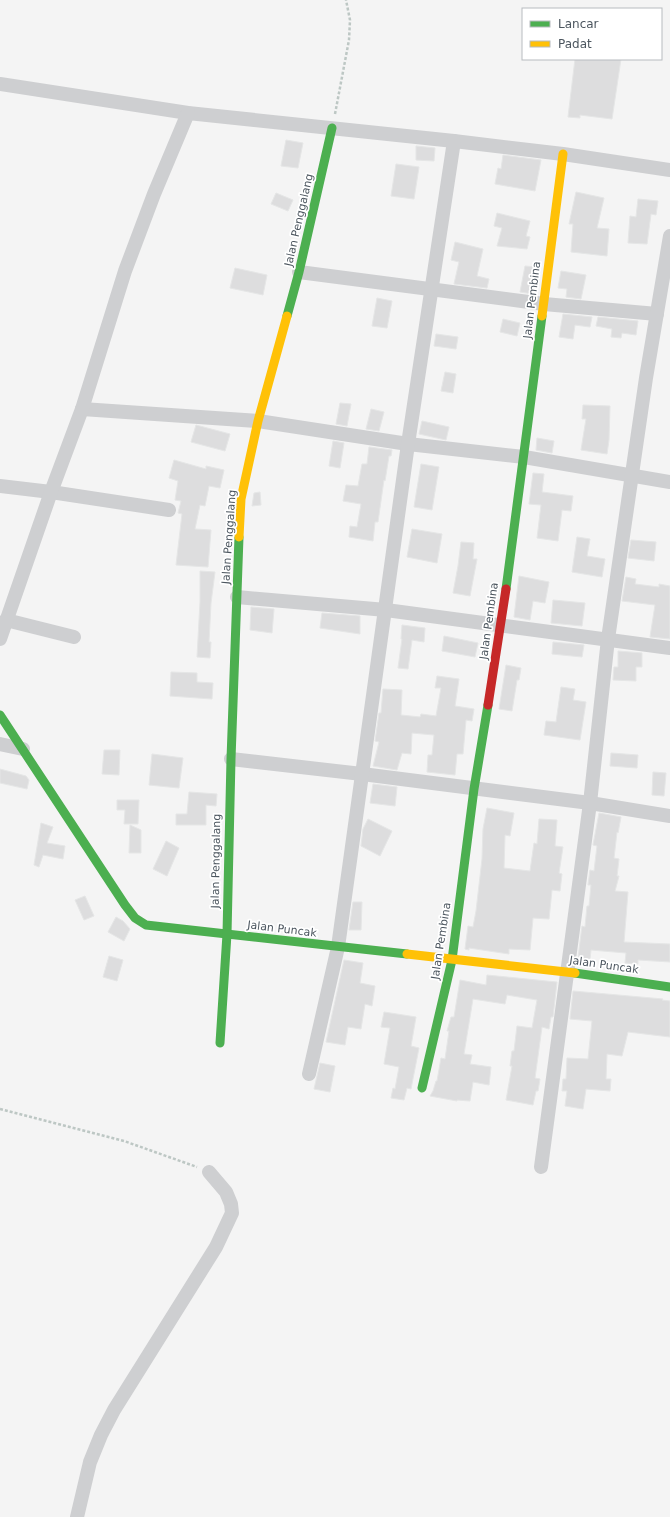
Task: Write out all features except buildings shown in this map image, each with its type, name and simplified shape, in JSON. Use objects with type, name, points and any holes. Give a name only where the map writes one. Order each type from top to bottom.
[{"type":"street","points":[[0,84],[188,113],[454,141],[563,154],[670,170]]},
{"type":"street","points":[[0,639],[50,492],[82,409],[125,271],[154,194],[188,113]]},
{"type":"street","name":"Jalan Penggalang","points":[[220,1043],[227,934],[231,759],[238,545],[241,499],[258,421],[299,272],[332,128]]},
{"type":"street","points":[[308,1074],[338,948],[408,444],[433,289],[454,141]]},
{"type":"street","name":"Jalan Pembina","points":[[422,1088],[452,960],[474,789],[501,625],[563,154]]},
{"type":"street","points":[[541,1167],[590,803],[608,639],[631,476],[670,236]]},
{"type":"street","points":[[299,272],[544,304],[657,314]]},
{"type":"street","points":[[82,409],[258,421],[408,444],[524,457],[670,482]]},
{"type":"street","points":[[0,486],[169,510]]},
{"type":"street","points":[[237,596],[386,610],[670,648]]},
{"type":"street","points":[[6,620],[74,637]]},
{"type":"street","name":"Jalan Puncak","points":[[0,715],[90,853],[135,918],[146,925],[338,948],[568,972],[670,986]]},
{"type":"street","points":[[0,744],[23,749]]},
{"type":"street","points":[[231,759],[590,803],[670,816]]},
{"type":"street","points":[[77,1517],[90,1462],[101,1435],[114,1410],[216,1247],[232,1213],[231,1204],[226,1192],[209,1172]]},
{"type":"path","points":[[332,128],[349,40],[350,20],[346,0]]},
{"type":"path","points":[[0,1109],[124,1140],[209,1172]]},
{"type":"traffic: fast","points":[[287,316],[299,272],[332,128]]},
{"type":"traffic: fast","points":[[506,589],[542,316]]},
{"type":"traffic: fast","points":[[220,1043],[227,934],[231,759],[239,537]]},
{"type":"traffic: fast","points":[[422,1088],[452,960],[474,789],[488,705]]},
{"type":"traffic: fast","points":[[0,715],[125,905],[135,918],[146,925],[407,954]]},
{"type":"traffic: fast","points":[[575,973],[670,987]]},
{"type":"traffic: slow","points":[[542,316],[563,154]]},
{"type":"traffic: slow","points":[[239,537],[241,499],[258,421],[287,316]]},
{"type":"traffic: slow","points":[[407,954],[575,973]]},
{"type":"traffic: jam","points":[[488,705],[506,589]]}]
